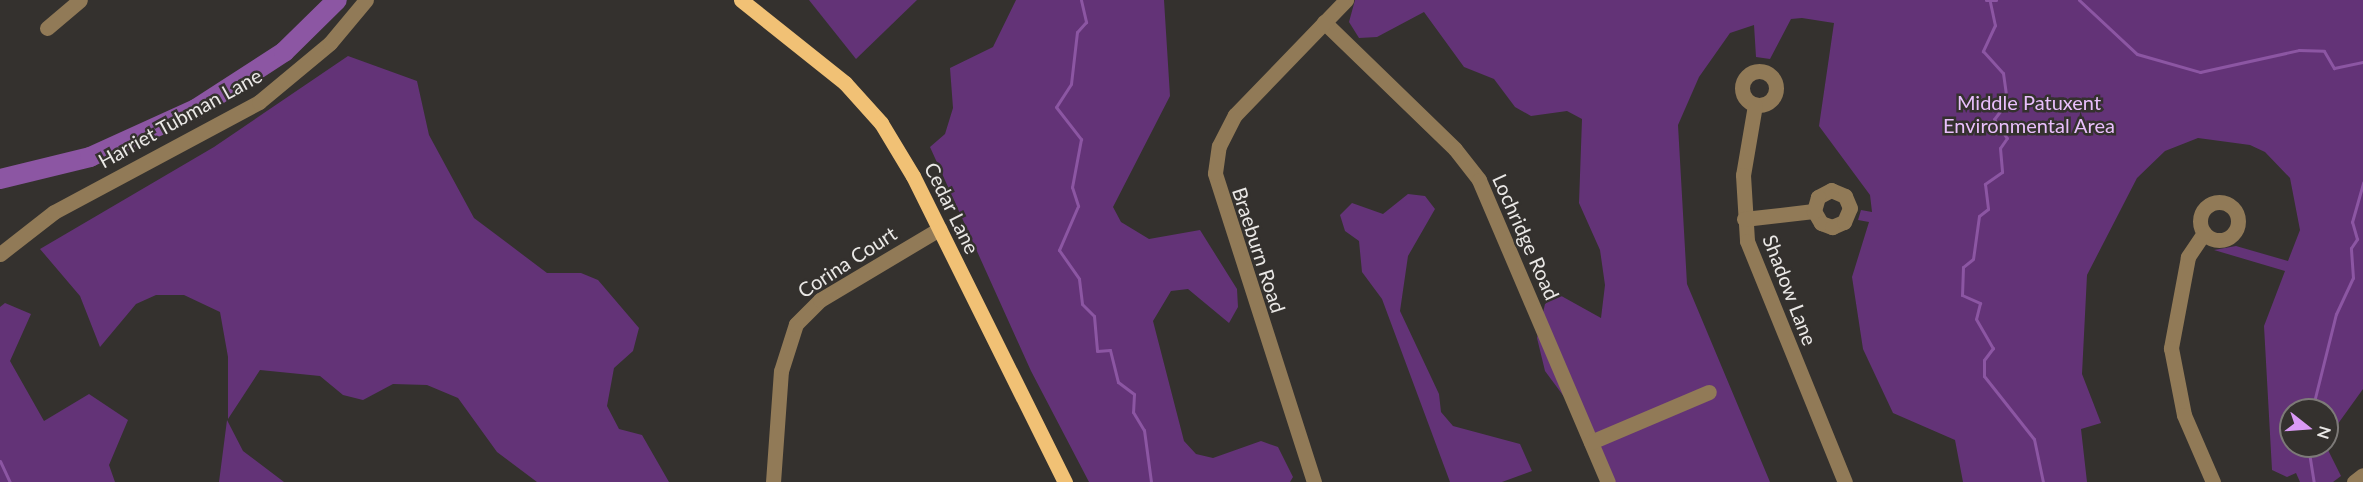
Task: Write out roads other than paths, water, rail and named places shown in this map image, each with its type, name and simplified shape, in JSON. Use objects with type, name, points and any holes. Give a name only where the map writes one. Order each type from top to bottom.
[{"type":"main road","name":"Cedar Lane","points":[[741,0],[865,103],[897,147],[1065,482]]},
{"type":"street","points":[[47,28],[80,0]]},
{"type":"street","name":"Harriet Tubman Lane","points":[[0,254],[54,212],[259,102],[330,43],[366,0]]},
{"type":"street","name":"Braeburn Road","points":[[1314,482],[1215,173],[1219,146],[1235,115],[1346,0]]},
{"type":"street","name":"Lochridge Road","points":[[1324,22],[1455,149],[1479,180],[1608,482]]},
{"type":"street","name":"Shadow Lane","points":[[1755,105],[1743,175],[1744,219],[1758,277],[1845,482]]},
{"type":"street","points":[[1744,219],[1814,211]]},
{"type":"street","name":"Corina Court","points":[[773,482],[781,371],[796,324],[820,300],[939,229]]},
{"type":"street","points":[[2204,233],[2185,266],[2172,348],[2181,405],[2213,482]]},
{"type":"street","points":[[1591,442],[1709,392]]},
{"type":"street","points":[[2354,482],[2363,475]]},
{"type":"waterway","points":[[0,179],[90,157],[196,109],[284,52],[337,0]]},
{"type":"waterway","points":[[1081,0],[1086,22],[1077,32],[1071,84],[1056,107],[1081,139],[1072,187],[1078,206],[1059,250],[1079,279],[1082,304],[1094,316],[1097,351],[1110,350],[1118,382],[1134,394],[1133,412],[1144,430],[1151,482]]},
{"type":"waterway","points":[[1986,0],[1996,0]]},
{"type":"waterway","points":[[2079,0],[2137,54],[2200,72],[2299,50],[2324,51],[2334,68],[2363,62]]},
{"type":"waterway","points":[[1990,2],[1995,25],[1983,51],[2003,73],[2007,102],[1994,119],[2007,138],[2000,148],[2002,172],[1985,184],[1988,209],[1979,216],[1973,259],[1963,267],[1962,295],[1980,303],[1976,319],[1993,348],[1984,360],[1984,376],[2034,439],[2043,482]]},
{"type":"waterway","points":[[2315,398],[2336,314],[2353,278],[2351,248],[2357,239],[2352,222],[2363,183]]},
{"type":"waterway","points":[[2310,458],[2314,482]]},
{"type":"waterway","points":[[0,461],[10,482]]},
{"type":"park label","name":"Middle Patuxent Environmental Area","points":[[2029,114]]}]
